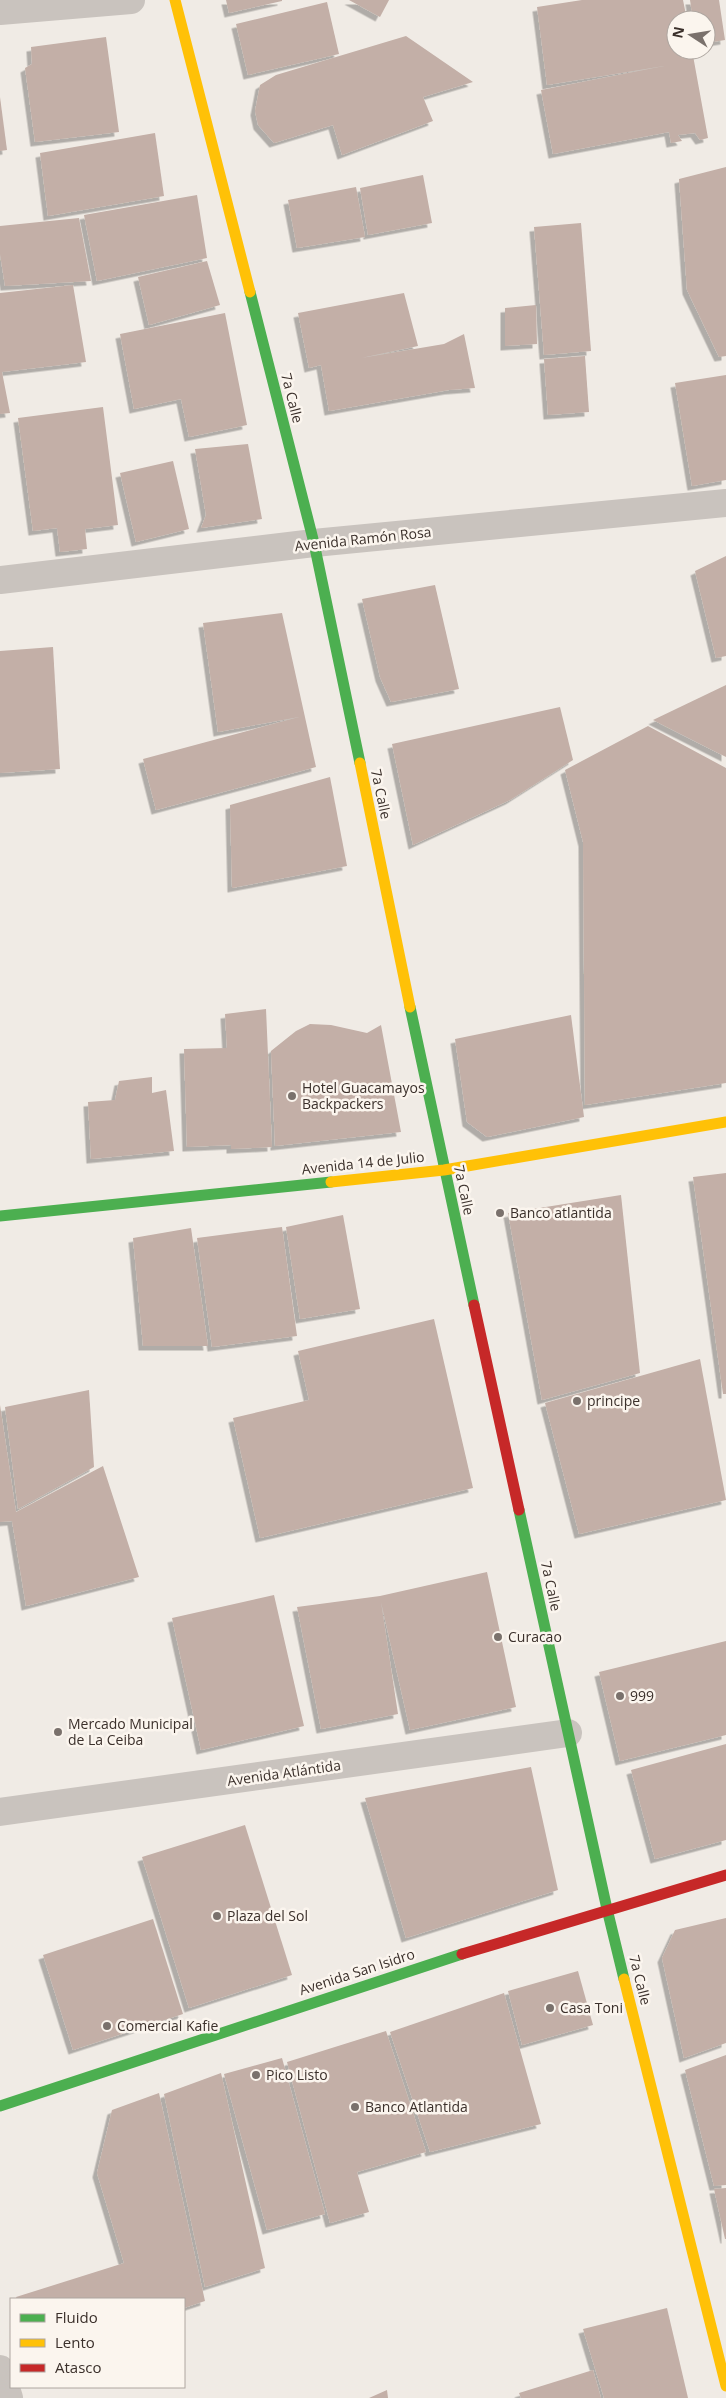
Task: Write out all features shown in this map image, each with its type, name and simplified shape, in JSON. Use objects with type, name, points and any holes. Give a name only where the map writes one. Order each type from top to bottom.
[{"type":"street","points":[[0,11],[132,0]]},
{"type":"street","name":"7a Calle","points":[[175,0],[314,543],[444,1170],[606,1909],[726,2386]]},
{"type":"street","name":"Avenida Ramón Rosa","points":[[0,580],[314,543],[726,503]]},
{"type":"street","name":"Avenida 14 de Julio","points":[[0,1216],[444,1170],[726,1122]]},
{"type":"street","name":"Avenida Atlántida","points":[[0,1812],[568,1733]]},
{"type":"street","name":"Avenida San Isidro","points":[[0,2106],[263,2018],[606,1909],[726,1875]]},
{"type":"street","points":[[0,2369],[9,2398]]},
{"type":"building","points":[[226,0],[282,0],[282,1],[229,13]]},
{"type":"building","points":[[349,0],[389,0],[380,17]]},
{"type":"building","points":[[582,0],[683,0],[685,10],[666,10],[666,60],[694,60],[708,138],[700,140],[695,133],[678,135],[682,141],[671,143],[669,132],[553,154],[541,90],[664,66],[547,85],[537,7]]},
{"type":"building","points":[[690,0],[719,0],[725,40],[716,41],[716,10],[692,10]]},
{"type":"building","points":[[327,2],[339,54],[248,75],[236,24]]},
{"type":"building","points":[[406,36],[473,82],[423,97],[433,121],[342,155],[333,125],[274,143],[258,125],[255,111],[260,85],[276,75]]},
{"type":"building","points":[[106,37],[119,132],[35,142],[25,68],[32,64],[31,47]]},
{"type":"building","points":[[0,97],[7,150],[0,151]]},
{"type":"building","points":[[155,133],[164,196],[48,216],[40,153]]},
{"type":"building","points":[[726,167],[726,356],[719,357],[687,290],[679,179]]},
{"type":"building","points":[[423,175],[432,223],[368,235],[360,188]]},
{"type":"building","points":[[356,187],[365,237],[297,248],[288,200]]},
{"type":"building","points":[[197,195],[207,258],[97,281],[84,215]]},
{"type":"building","points":[[79,218],[91,281],[5,286],[0,254],[0,226]]},
{"type":"building","points":[[581,223],[591,351],[544,355],[534,227]]},
{"type":"building","points":[[207,261],[220,305],[149,325],[138,277]]},
{"type":"building","points":[[73,285],[86,362],[2,372],[10,413],[0,414],[0,293]]},
{"type":"building","points":[[404,293],[418,346],[361,358],[444,344],[464,334],[475,388],[449,390],[329,411],[321,365],[309,368],[298,313]]},
{"type":"building","points":[[536,305],[537,344],[505,346],[505,308]]},
{"type":"building","points":[[225,313],[247,425],[189,437],[181,399],[134,409],[120,334]]},
{"type":"building","points":[[585,356],[589,412],[548,415],[544,359]]},
{"type":"building","points":[[726,375],[726,480],[692,486],[675,383]]},
{"type":"building","points":[[103,407],[118,525],[85,529],[87,549],[60,552],[57,528],[33,531],[18,418]]},
{"type":"building","points":[[248,444],[262,519],[201,528],[206,515],[195,449]]},
{"type":"building","points":[[173,461],[189,529],[136,542],[120,473]]},
{"type":"building","points":[[726,556],[726,656],[716,658],[695,571]]},
{"type":"building","points":[[435,585],[459,689],[391,702],[380,677],[362,599]]},
{"type":"building","points":[[282,613],[316,767],[156,810],[143,759],[299,717],[218,732],[203,623]]},
{"type":"building","points":[[53,647],[60,769],[0,773],[0,651]]},
{"type":"building","points":[[726,685],[726,757],[653,720]]},
{"type":"building","points":[[560,707],[573,760],[510,800],[413,845],[392,744]]},
{"type":"building","points":[[648,726],[726,768],[726,1083],[585,1105],[583,842],[565,770]]},
{"type":"building","points":[[330,777],[347,866],[232,888],[230,805]]},
{"type":"building","points":[[266,1009],[272,1147],[231,1149],[231,1145],[187,1147],[184,1049],[227,1048],[225,1014]]},
{"type":"building","points":[[571,1015],[584,1117],[487,1137],[467,1122],[455,1039]]},
{"type":"building","points":[[310,1024],[331,1025],[367,1033],[381,1025],[401,1132],[275,1146],[271,1051],[296,1031]]},
{"type":"building","points":[[152,1077],[152,1093],[166,1090],[174,1151],[91,1159],[88,1102],[115,1100],[119,1081]]},
{"type":"building","points":[[726,1173],[726,1394],[723,1394],[693,1177]]},
{"type":"building","points":[[621,1195],[640,1373],[542,1400],[508,1213]]},
{"type":"building","points":[[343,1215],[360,1309],[300,1319],[286,1227]]},
{"type":"building","points":[[282,1227],[297,1336],[212,1347],[197,1238]]},
{"type":"building","points":[[191,1228],[208,1346],[143,1346],[133,1238]]},
{"type":"building","points":[[434,1319],[473,1488],[260,1538],[233,1418],[309,1400],[298,1351]]},
{"type":"building","points":[[700,1359],[726,1500],[579,1534],[545,1403]]},
{"type":"building","points":[[89,1390],[94,1467],[18,1509],[5,1407]]},
{"type":"building","points":[[0,1405],[16,1512],[103,1466],[139,1577],[26,1606],[12,1521],[0,1522]]},
{"type":"building","points":[[487,1572],[516,1707],[410,1730],[381,1602],[398,1714],[321,1729],[297,1607],[380,1596]]},
{"type":"building","points":[[274,1595],[304,1726],[201,1750],[172,1618]]},
{"type":"building","points":[[726,1641],[726,1735],[620,1761],[599,1672]]},
{"type":"building","points":[[726,1744],[726,1840],[655,1859],[631,1770]]},
{"type":"building","points":[[531,1767],[558,1890],[406,1938],[365,1798]]},
{"type":"building","name":"Plaza del Sol","points":[[245,1825],[292,1975],[189,2008],[142,1857]]},
{"type":"building","points":[[726,1918],[726,2043],[684,2058],[662,1958],[675,1930]]},
{"type":"building","points":[[153,1919],[183,2014],[73,2050],[43,1955]]},
{"type":"building","name":"Casa Toni","points":[[578,1971],[593,2025],[522,2045],[508,1991]]},
{"type":"building","points":[[504,1993],[541,2124],[430,2152],[390,2032]]},
{"type":"building","name":"Banco Atlantida","points":[[386,2031],[426,2152],[357,2172],[369,2212],[330,2223],[287,2062]]},
{"type":"building","points":[[726,2055],[726,2185],[714,2186],[685,2070]]},
{"type":"building","points":[[282,2058],[325,2214],[267,2230],[224,2074]]},
{"type":"building","points":[[221,2073],[265,2268],[205,2287],[164,2094]]},
{"type":"building","points":[[159,2093],[205,2301],[185,2308],[185,2298],[16,2297],[124,2263],[97,2173],[112,2110]]},
{"type":"building","points":[[726,2188],[726,2239],[725,2239],[714,2189]]},
{"type":"building","points":[[667,2308],[688,2398],[604,2398],[583,2329]]},
{"type":"building","points":[[593,2370],[601,2398],[521,2398],[519,2393]]},
{"type":"building","points":[[387,2390],[388,2398],[369,2398]]},
{"type":"traffic: fast","points":[[250,292],[314,543],[360,763]]},
{"type":"traffic: fast","points":[[410,1007],[474,1305]]},
{"type":"traffic: fast","points":[[0,1216],[331,1182]]},
{"type":"traffic: fast","points":[[519,1510],[624,1979]]},
{"type":"traffic: fast","points":[[0,2106],[462,1954]]},
{"type":"traffic: slow","points":[[175,0],[250,292]]},
{"type":"traffic: slow","points":[[360,763],[410,1007]]},
{"type":"traffic: slow","points":[[331,1182],[444,1170],[726,1122]]},
{"type":"traffic: slow","points":[[624,1979],[726,2386]]},
{"type":"traffic: jam","points":[[474,1305],[519,1510]]},
{"type":"traffic: jam","points":[[462,1954],[726,1875]]},
{"type":"place","name":"Hotel Guacamayos Backpackers","points":[[292,1096]]},
{"type":"place","name":"Banco atlantida","points":[[500,1213]]},
{"type":"place","name":"principe","points":[[577,1401]]},
{"type":"place","name":"Curacao","points":[[498,1637]]},
{"type":"place","name":"999","points":[[620,1696]]},
{"type":"place","name":"Mercado Municipal de La Ceiba","points":[[58,1732]]},
{"type":"place","name":"Plaza del Sol","points":[[217,1916]]},
{"type":"place","name":"Casa Toni","points":[[550,2008]]},
{"type":"place","name":"Comercial Kafie","points":[[107,2026]]},
{"type":"place","name":"Pico Listo","points":[[256,2075]]},
{"type":"place","name":"Banco Atlantida","points":[[355,2107]]}]
